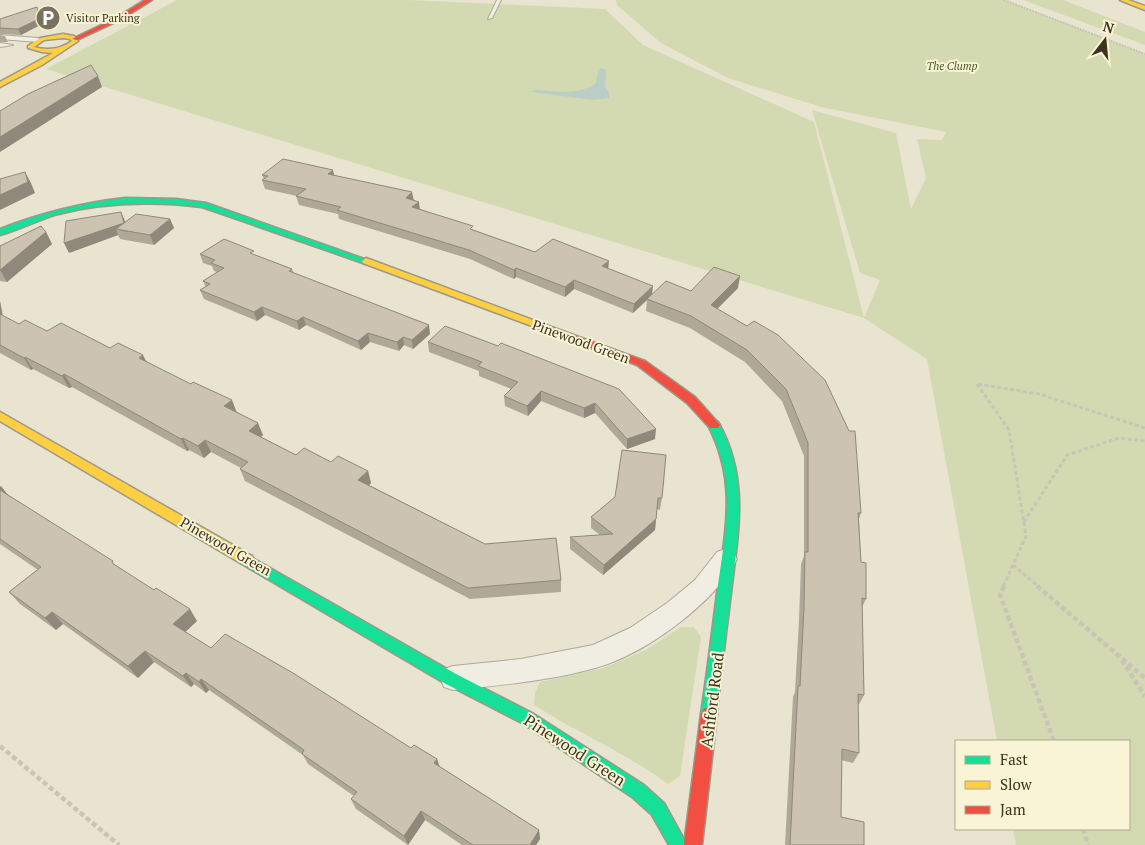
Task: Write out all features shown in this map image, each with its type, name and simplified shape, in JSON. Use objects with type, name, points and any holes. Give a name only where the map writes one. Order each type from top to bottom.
[{"type":"main road","points":[[0,86],[73,44],[75,39],[118,19],[149,0]]},
{"type":"main road","points":[[1123,0],[1145,8]]},
{"type":"main road","points":[[36,46],[50,37],[118,19]]},
{"type":"main road","points":[[50,37],[66,36],[75,39]]},
{"type":"main road","points":[[36,46],[64,48]]},
{"type":"main road","points":[[23,72],[37,60],[36,46]]},
{"type":"main road","name":"Pinewood Green","points":[[0,232],[60,211],[111,200],[181,200],[203,205],[370,263],[641,363],[669,381],[696,404],[713,425],[726,448],[733,477],[734,506],[728,555]]},
{"type":"main road","name":"Pinewood Green","points":[[0,416],[451,679],[527,718],[638,791],[658,809],[674,834],[678,845]]},
{"type":"main road","name":"Ashford Road","points":[[693,845],[728,555]]},
{"type":"street","name":"Pinewood Green","points":[[451,679],[521,671],[596,656],[639,636],[676,611],[704,587],[728,555]]},
{"type":"lane","points":[[490,18],[500,0]]},
{"type":"lane","points":[[0,38],[36,46]]},
{"type":"lane","points":[[0,44],[36,46]]},
{"type":"path","points":[[1004,0],[1145,54]]},
{"type":"path","points":[[1054,740],[1000,595],[1026,536],[1009,430],[978,384],[1039,394],[1145,428]]},
{"type":"path","points":[[1024,522],[1067,455],[1119,438],[1145,441]]},
{"type":"path","points":[[1013,565],[1145,678]]},
{"type":"path","points":[[1119,656],[1145,696]]},
{"type":"path","points":[[0,746],[119,845]]},
{"type":"path","points":[[1083,830],[1088,845]]},
{"type":"green space","points":[[177,0],[409,0],[605,9],[643,45],[814,122],[864,318],[46,69]]},
{"type":"green space","name":"The Clump","points":[[616,0],[1004,0],[1145,54],[1145,845],[1016,845],[1013,830],[1130,830],[1130,740],[997,740],[927,359],[864,318],[880,280],[860,273],[812,110],[896,133],[911,209],[926,178],[917,139],[942,140],[946,132],[821,107],[728,78],[661,43],[617,5]]},
{"type":"green space","points":[[1023,0],[1063,0],[1145,32],[1145,45]]},
{"type":"green space","points":[[681,627],[694,627],[701,637],[680,776],[668,784],[636,763],[534,705],[535,693],[540,682],[603,668],[646,650]]},
{"type":"shaded area","points":[[601,68],[606,70],[605,87],[609,92],[609,98],[594,100],[531,92],[535,90],[567,92],[582,90],[596,83]]},
{"type":"building","points":[[37,7],[41,18],[18,29],[0,28],[0,19]]},
{"type":"building","points":[[91,65],[98,76],[0,137],[0,111],[28,94]]},
{"type":"building","points":[[283,159],[333,170],[328,174],[412,192],[406,198],[419,202],[412,207],[473,226],[470,229],[535,252],[553,239],[609,261],[602,266],[653,286],[634,304],[574,280],[565,287],[516,268],[514,270],[469,250],[337,210],[341,207],[296,196],[306,189],[262,180],[268,176],[262,175]]},
{"type":"building","points":[[25,172],[28,182],[0,195],[0,179]]},
{"type":"building","points":[[121,212],[124,223],[64,243],[66,221]]},
{"type":"building","points":[[136,214],[170,219],[150,235],[116,229]]},
{"type":"building","points":[[41,226],[46,232],[0,270],[0,246]]},
{"type":"building","points":[[224,239],[254,251],[250,253],[292,269],[289,271],[429,325],[412,340],[403,337],[397,342],[368,333],[358,341],[303,317],[297,321],[262,307],[254,312],[200,290],[210,284],[203,281],[224,268],[211,263],[215,260],[200,254]]},
{"type":"building","points":[[714,267],[740,276],[711,305],[747,326],[754,321],[778,335],[825,380],[849,431],[855,431],[861,513],[858,513],[861,562],[866,563],[866,599],[862,598],[864,695],[858,694],[859,753],[842,749],[841,817],[864,822],[864,845],[790,845],[804,608],[805,552],[808,552],[808,443],[786,389],[747,350],[691,316],[647,299],[666,281],[691,291]]},
{"type":"building","points":[[0,314],[19,324],[25,320],[47,331],[61,323],[110,348],[118,343],[143,355],[139,358],[191,384],[193,382],[232,400],[224,406],[258,423],[249,431],[296,455],[304,448],[331,462],[338,456],[368,471],[358,480],[485,544],[556,538],[561,580],[468,588],[240,469],[248,462],[205,440],[198,446],[183,438],[181,439],[64,374],[62,376],[0,345]]},
{"type":"building","points":[[445,326],[498,346],[501,343],[619,389],[656,429],[627,439],[595,403],[584,408],[541,391],[527,406],[504,396],[518,382],[478,366],[482,362],[428,342]]},
{"type":"building","points":[[622,450],[666,455],[662,498],[658,498],[656,519],[604,565],[570,537],[613,534],[591,517],[615,497]]},
{"type":"building","points":[[0,490],[113,561],[112,563],[154,590],[156,588],[190,609],[173,624],[211,648],[225,634],[293,673],[411,748],[414,745],[437,759],[434,763],[539,830],[530,845],[473,845],[421,811],[404,836],[351,799],[357,792],[302,754],[304,750],[201,679],[199,682],[186,673],[183,676],[145,651],[128,666],[52,612],[45,618],[9,592],[41,567],[0,539]]},
{"type":"traffic: fast","points":[[0,232],[50,214],[100,203],[150,200],[176,202],[203,205],[366,261]]},
{"type":"traffic: fast","points":[[709,714],[733,507],[733,485],[730,464],[724,444],[714,425]]},
{"type":"traffic: fast","points":[[247,560],[451,679],[527,718],[638,791],[658,809],[678,845]]},
{"type":"traffic: slow","points":[[1123,0],[1145,8]]},
{"type":"traffic: slow","points":[[63,36],[72,37],[75,41],[65,48],[54,51],[42,51],[30,47],[42,39],[63,36]]},
{"type":"traffic: slow","points":[[0,85],[40,64],[61,50]]},
{"type":"traffic: slow","points":[[366,261],[543,327]]},
{"type":"traffic: slow","points":[[0,416],[247,560]]},
{"type":"traffic: jam","points":[[75,39],[118,19],[149,0]]},
{"type":"traffic: jam","points":[[543,327],[641,363],[691,400],[714,425]]},
{"type":"traffic: jam","points":[[693,845],[709,714]]},
{"type":"place","name":"Visitor Parking","points":[[48,18]]}]
